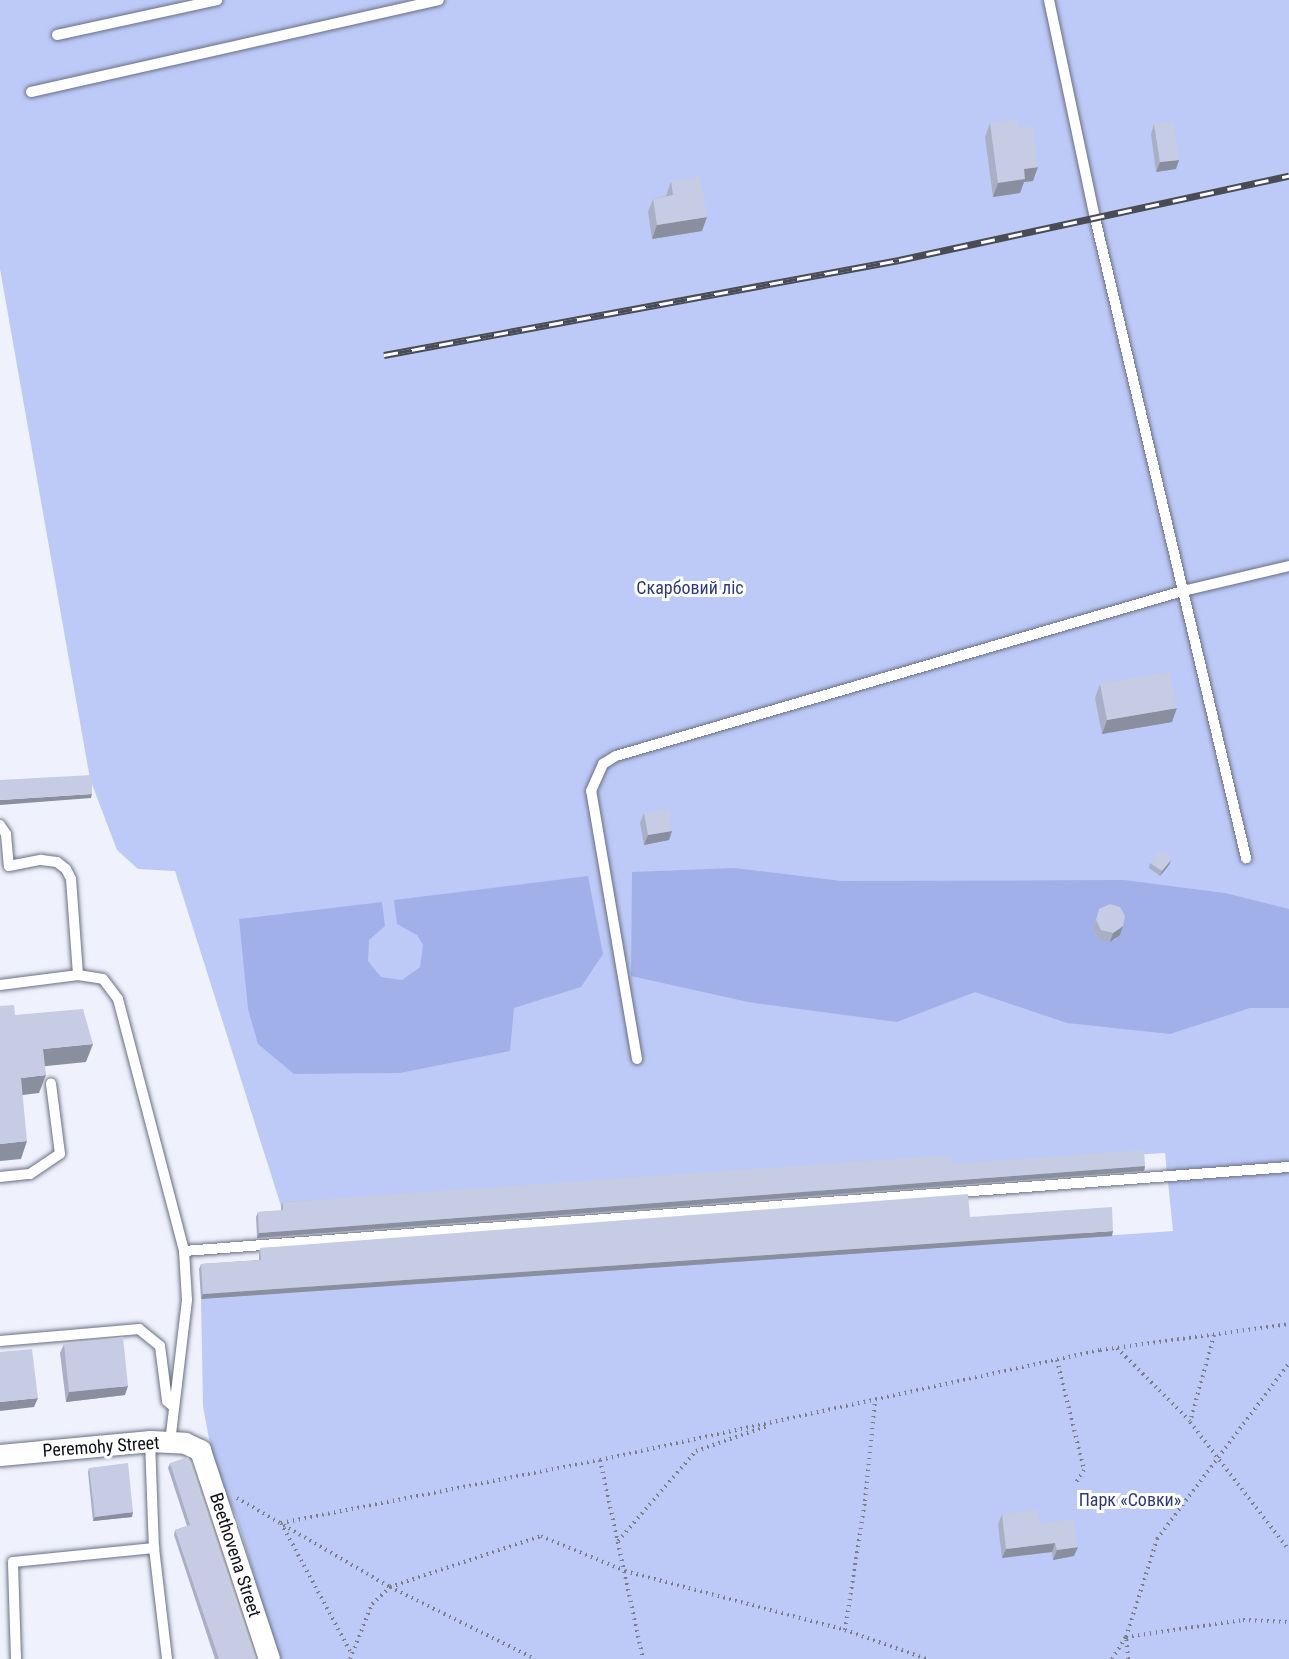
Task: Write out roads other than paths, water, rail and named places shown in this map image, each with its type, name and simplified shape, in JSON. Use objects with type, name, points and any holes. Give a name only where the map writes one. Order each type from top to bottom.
[{"type":"street","name":"Peremohy Street","points":[[0,1455],[160,1441],[200,1450]]},
{"type":"street","name":"Beethovena Street","points":[[200,1450],[269,1659]]},
{"type":"lane","points":[[57,35],[217,0]]},
{"type":"lane","points":[[31,92],[439,0]]},
{"type":"lane","points":[[1049,0],[1095,218],[1246,858]]},
{"type":"lane","points":[[637,1059],[591,791],[603,764],[616,756],[1184,591],[1289,566]]},
{"type":"lane","points":[[0,825],[6,834],[5,867],[42,860],[57,862],[66,869],[70,879],[78,975]]},
{"type":"lane","points":[[0,985],[78,975],[103,979],[112,987],[118,999],[184,1251],[187,1300],[174,1407],[160,1441],[154,1548],[166,1659]]},
{"type":"lane","points":[[0,1177],[30,1174],[60,1154],[51,1084]]},
{"type":"lane","points":[[184,1251],[1289,1167]]},
{"type":"lane","points":[[0,1341],[140,1329],[160,1346],[167,1401],[174,1407]]},
{"type":"lane","points":[[16,1659],[13,1562],[154,1548]]},
{"type":"railway","points":[[384,355],[899,260],[1289,176]]},
{"type":"park label","name":"Скарбовий ліс","points":[[690,588]]},
{"type":"park label","name":"Парк «Совки»","points":[[1130,1500]]}]
